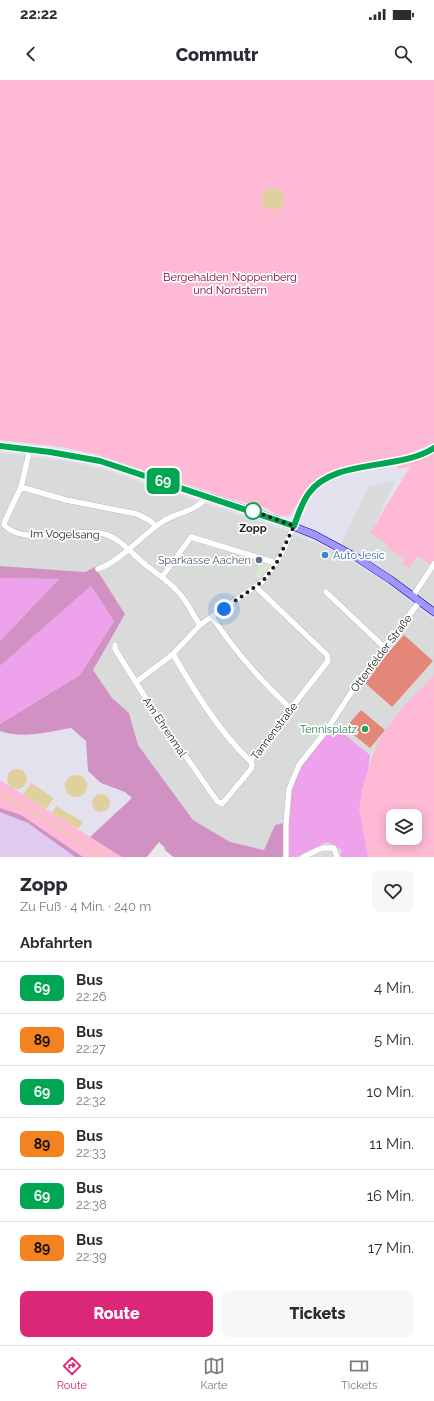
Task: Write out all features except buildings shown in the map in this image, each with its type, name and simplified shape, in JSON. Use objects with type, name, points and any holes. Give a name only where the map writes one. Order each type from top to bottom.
[{"type":"main road","points":[[0,446],[100,461],[294,526],[356,557],[434,612]]},
{"type":"street","points":[[136,682],[173,654],[200,625],[263,581],[276,564],[294,526],[304,500],[310,491],[328,477],[344,472],[412,458],[434,448]]},
{"type":"street","points":[[30,450],[21,487],[66,500],[137,514],[149,520],[156,526]]},
{"type":"street","name":"Im Vogelsang","points":[[21,487],[5,521],[4,525],[8,530],[35,536],[99,533],[115,538],[128,549]]},
{"type":"street","points":[[98,570],[128,549],[156,526],[167,519],[200,505],[207,496]]},
{"type":"street","points":[[162,577],[191,537],[276,564]]},
{"type":"street","points":[[128,549],[146,566],[162,577],[182,596],[200,625]]},
{"type":"street","points":[[413,596],[434,564]]},
{"type":"street","name":"Tannenstraße","points":[[222,804],[251,769],[252,764],[250,761],[290,708],[326,665],[328,659],[327,655],[256,587]]},
{"type":"street","points":[[326,592],[384,647]]},
{"type":"street","name":"Ottenfelder Straße","points":[[286,857],[285,832],[289,789],[299,765],[326,731],[362,676],[420,601]]},
{"type":"street","points":[[212,617],[237,652],[259,678],[290,708]]},
{"type":"street","name":"Am Ehrenmal","points":[[115,645],[114,650],[217,801],[222,804]]},
{"type":"street","points":[[173,654],[198,697],[237,749],[250,761]]},
{"type":"street","points":[[303,857],[328,847],[334,848],[337,857]]},
{"type":"shaded area","points":[[273,188],[281,191],[284,199],[281,207],[273,210],[265,207],[262,199],[265,191]]},
{"type":"shaded area","points":[[1,453],[72,462],[102,469],[281,529],[337,552],[388,584],[434,620],[434,682],[370,755],[333,725],[288,822],[275,826],[264,850],[230,842],[193,820],[138,745],[129,713],[112,698],[92,670],[125,614],[95,567],[85,572],[0,566]]},
{"type":"shaded area","points":[[395,480],[373,528],[434,566],[434,607],[393,578],[341,545],[368,487]]},
{"type":"shaded area","points":[[262,559],[276,563],[263,581],[254,577]]},
{"type":"shaded area","points":[[0,566],[85,572],[95,567],[125,614],[93,670],[112,698],[129,713],[138,745],[193,820],[230,842],[264,850],[275,825],[288,822],[287,855],[293,857],[173,857],[159,843],[147,857],[75,857],[28,823],[0,812],[0,781],[89,838],[132,798],[125,792],[101,783],[88,771],[86,741],[71,728],[26,735],[0,731],[0,724],[80,675],[114,621],[91,586],[0,666],[0,641],[59,579],[0,578]]},
{"type":"shaded area","points":[[0,578],[59,579],[0,641]]},
{"type":"shaded area","points":[[91,586],[114,621],[80,675],[0,724],[0,666]]},
{"type":"shaded area","points":[[404,635],[433,661],[392,707],[363,681]]},
{"type":"shaded area","name":"Tennisplatz","points":[[361,710],[385,730],[370,748],[345,728]]},
{"type":"shaded area","points":[[333,725],[370,755],[366,788],[375,857],[340,857],[342,850],[327,842],[297,857],[287,856],[291,790],[300,766]]},
{"type":"shaded area","points":[[17,769],[24,772],[27,779],[24,786],[17,789],[10,786],[7,779],[10,772]]},
{"type":"shaded area","points":[[76,775],[84,778],[87,786],[84,794],[76,797],[68,794],[65,786],[68,778]]},
{"type":"shaded area","points":[[31,783],[54,798],[46,809],[23,795]]},
{"type":"shaded area","points":[[101,794],[107,797],[110,803],[107,809],[101,812],[95,809],[92,803],[95,797]]},
{"type":"shaded area","points":[[56,806],[83,822],[78,829],[52,813]]},
{"type":"shaded area","points":[[0,812],[28,823],[75,857],[0,857]]},
{"type":"shaded area","points":[[159,842],[165,848],[164,850],[173,857],[147,857]]},
{"type":"shaded area","points":[[327,842],[342,850],[340,857],[297,857]]},
{"type":"green space","name":"Bergehalden Noppenberg und Nordstern","points":[[0,80],[434,80],[434,443],[403,456],[323,475],[307,488],[290,515],[282,516],[264,507],[220,496],[94,454],[62,447],[0,440]]},
{"type":"green space","points":[[434,451],[434,561],[431,565],[418,556],[409,568],[403,564],[405,560],[386,547],[388,544],[370,533],[410,467],[398,469],[397,465]]},
{"type":"green space","points":[[434,675],[434,857],[368,857],[359,809],[362,790],[372,756],[383,733],[404,706]]},
{"type":"green space","points":[[0,780],[122,857],[83,857],[21,815],[0,808]]},
{"type":"waterway","points":[[0,794],[43,817],[101,857]]},
{"type":"bus line","name":"69","points":[[0,446],[50,452],[100,461],[294,526],[304,500],[310,491],[328,477],[338,473],[412,458],[422,455],[434,448]]},
{"type":"place","name":"Zopp","points":[[253,511]]},
{"type":"place","name":"Auto Jesic","points":[[325,555]]},
{"type":"place","name":"Sparkasse Aachen","points":[[259,560]]},
{"type":"place","name":"Tennisplatz","points":[[365,729]]},
{"type":"route","points":[[224,609],[263,581],[276,564],[294,526],[253,511]]}]
